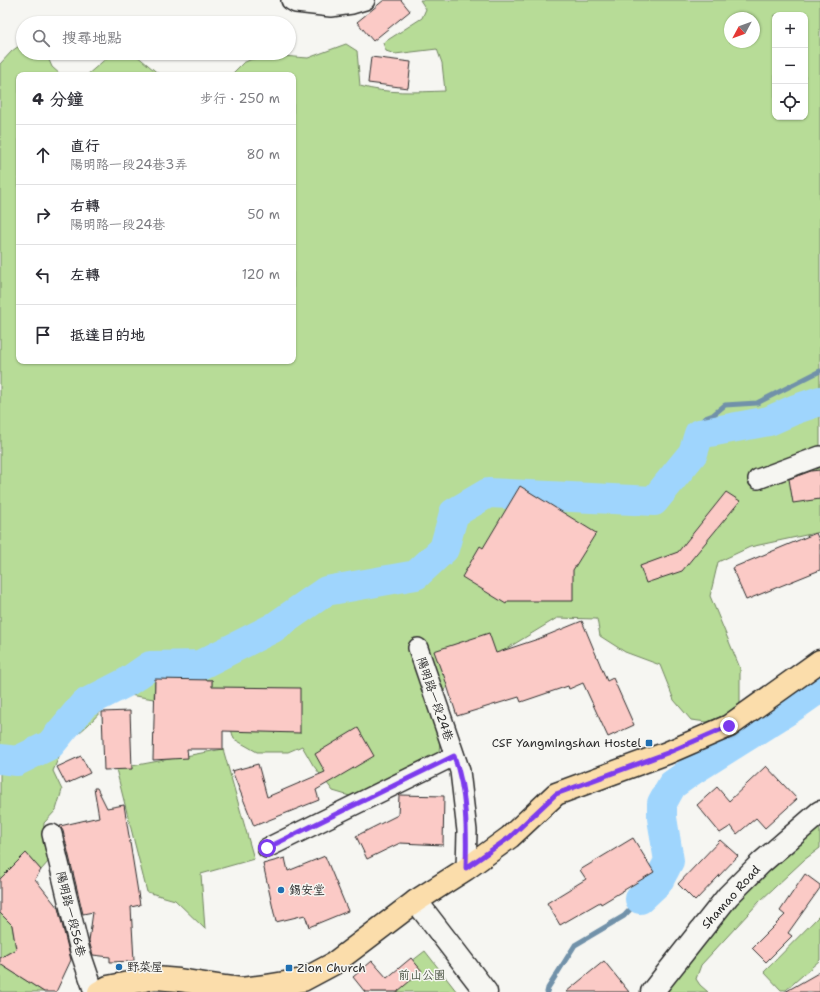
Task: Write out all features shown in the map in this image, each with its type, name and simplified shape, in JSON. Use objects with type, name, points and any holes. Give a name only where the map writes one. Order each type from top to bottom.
[{"type":"main road","points":[[99,992],[108,987],[154,978],[179,980],[241,990],[303,980],[333,964],[416,901],[510,837],[556,794],[667,753],[729,726],[820,661]]},
{"type":"street","points":[[291,0],[296,3],[331,7],[352,4],[365,0]]},
{"type":"street","points":[[758,479],[820,456]]},
{"type":"street","name":"陽明路一段24巷","points":[[418,648],[460,771],[468,831],[466,868]]},
{"type":"street","points":[[267,848],[454,756]]},
{"type":"street","name":"Shamao Road","points":[[652,992],[728,896],[761,863],[820,812]]},
{"type":"street","name":"陽明路一段56巷","points":[[52,834],[80,951],[94,992]]},
{"type":"street","points":[[416,901],[486,992]]},
{"type":"green space","points":[[420,0],[820,0],[820,532],[750,547],[718,562],[710,596],[740,668],[740,709],[707,722],[691,720],[674,700],[660,665],[625,652],[600,636],[597,619],[557,618],[457,679],[444,690],[439,753],[353,797],[333,791],[313,765],[302,746],[288,752],[257,752],[234,739],[225,710],[211,701],[212,680],[155,679],[154,699],[129,695],[108,704],[88,725],[63,747],[53,771],[62,790],[56,810],[44,823],[43,842],[49,861],[41,870],[26,853],[0,879],[0,64],[16,48],[16,60],[49,60],[52,67],[58,72],[16,72],[16,364],[296,364],[296,72],[234,72],[243,63],[250,60],[296,60],[296,57],[308,58],[346,44],[357,51],[360,86],[370,89],[391,91],[445,91],[442,63],[437,49],[395,54],[386,51],[383,43],[422,18],[426,9]]},
{"type":"green space","points":[[104,60],[142,60],[156,72],[90,72]]},
{"type":"green space","points":[[223,749],[254,859],[201,874],[205,929],[175,900],[147,892],[116,769]]},
{"type":"green space","points":[[820,821],[820,848],[804,860],[760,901],[701,965],[696,979],[708,992],[662,992],[732,897]]},
{"type":"green space","points":[[0,913],[12,925],[16,949],[0,958]]},
{"type":"green space","points":[[820,915],[820,960],[786,990],[781,990],[764,972]]},
{"type":"green space","name":"前山公園","points":[[425,951],[457,992],[372,992]]},
{"type":"green space","points":[[0,964],[44,992],[0,992]]},
{"type":"building","points":[[384,0],[401,0],[410,11],[373,41],[357,22]]},
{"type":"building","points":[[371,57],[411,62],[408,88],[368,83]]},
{"type":"building","points":[[820,470],[820,499],[793,503],[789,479],[811,471]]},
{"type":"building","points":[[520,486],[596,533],[573,570],[573,601],[508,601],[506,604],[462,577],[480,546],[483,548]]},
{"type":"building","points":[[726,492],[740,501],[682,571],[646,583],[640,566],[678,552]]},
{"type":"building","points":[[816,533],[820,542],[820,570],[746,600],[732,568]]},
{"type":"building","points":[[582,621],[607,681],[613,678],[634,725],[608,737],[583,683],[569,689],[568,686],[521,702],[519,697],[457,716],[434,651],[489,633],[496,653],[538,639]]},
{"type":"building","points":[[155,679],[212,680],[212,687],[300,688],[300,733],[223,731],[223,749],[187,749],[188,758],[153,760]]},
{"type":"building","points":[[130,711],[132,769],[104,770],[102,712]]},
{"type":"building","points":[[358,728],[374,756],[316,790],[319,800],[254,826],[232,771],[258,764],[267,797],[325,772],[315,754]]},
{"type":"building","points":[[81,756],[90,773],[66,784],[57,767]]},
{"type":"building","points":[[766,766],[797,799],[765,828],[756,818],[737,834],[731,826],[720,833],[697,805],[717,787],[729,801]]},
{"type":"building","points":[[94,788],[97,788],[107,808],[124,805],[140,905],[131,907],[134,961],[110,962],[110,957],[93,955],[89,941],[93,912],[83,914],[63,831],[60,826],[99,817]]},
{"type":"building","points":[[400,795],[444,796],[443,845],[400,843],[367,859],[356,836],[398,815]]},
{"type":"building","points":[[633,838],[654,872],[601,904],[600,902],[560,925],[547,903],[586,879],[580,870]]},
{"type":"building","points":[[720,840],[738,856],[695,901],[678,884]]},
{"type":"building","points":[[26,853],[41,870],[35,879],[58,908],[71,960],[56,992],[44,992],[0,964],[0,958],[16,949],[12,925],[0,913],[0,879]]},
{"type":"building","points":[[325,856],[348,911],[309,927],[305,915],[276,922],[263,864],[285,858],[288,871]]},
{"type":"building","points":[[805,874],[820,885],[820,888],[788,933],[792,936],[766,962],[752,948],[785,915],[780,911]]},
{"type":"building","points":[[411,958],[422,971],[398,992],[365,992],[353,977],[372,961],[387,978]]},
{"type":"building","points":[[604,961],[629,992],[566,992]]},
{"type":"building","points":[[820,972],[820,992],[785,992]]},
{"type":"waterway","points":[[699,434],[698,425],[705,418],[713,415],[725,405],[757,403],[820,371]]},
{"type":"waterway","points":[[0,759],[17,761],[50,745],[84,704],[127,682],[150,666],[200,665],[273,628],[326,591],[416,575],[444,549],[454,513],[488,493],[654,501],[693,453],[699,434],[769,421],[796,409],[820,401]]},
{"type":"waterway","points":[[640,899],[658,882],[669,861],[662,818],[662,803],[672,785],[820,688]]},
{"type":"waterway","points":[[547,992],[575,945],[624,916],[640,899]]},
{"type":"place","name":"CSF Yangmingshan Hostel","points":[[649,743]]},
{"type":"place","name":"錫安堂","points":[[281,890]]},
{"type":"place","name":"野菜屋","points":[[119,967]]},
{"type":"place","name":"Zion Church","points":[[289,968]]},
{"type":"route","points":[[267,848],[454,756],[460,771],[468,831],[466,868],[510,837],[556,794],[667,753],[729,726]]}]
